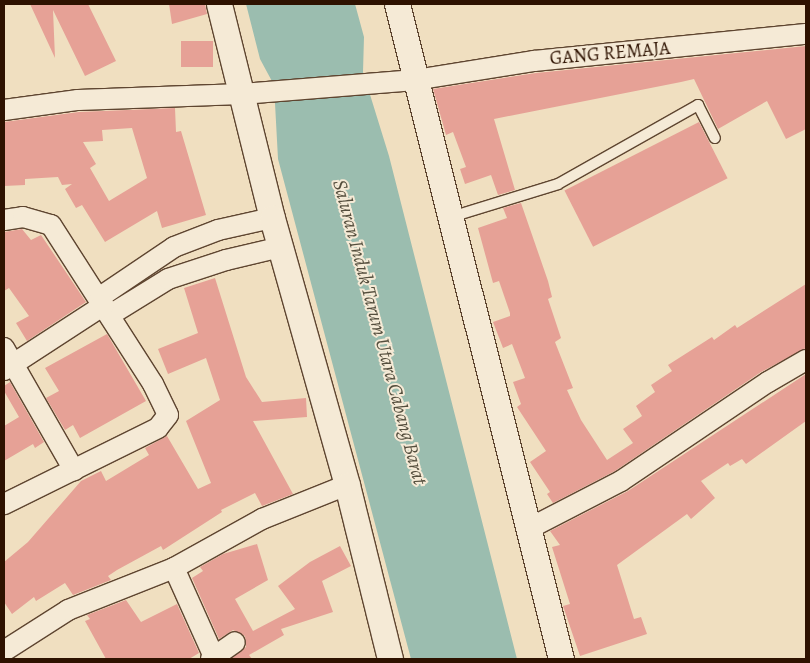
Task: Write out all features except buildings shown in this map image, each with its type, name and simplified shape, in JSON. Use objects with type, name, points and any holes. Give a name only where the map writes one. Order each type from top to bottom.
[{"type":"street","points":[[219,4],[272,218],[347,485],[390,659]]},
{"type":"street","points":[[397,4],[530,528],[561,659]]},
{"type":"street","name":"GANG REMAJA","points":[[4,110],[78,100],[242,94],[370,82],[415,80],[534,61],[806,34]]},
{"type":"street","points":[[4,220],[23,217],[51,225],[105,306],[153,384],[168,415],[158,428],[4,504]]},
{"type":"street","points":[[105,306],[158,257],[174,247],[218,230],[272,218]]},
{"type":"street","points":[[218,230],[226,260]]},
{"type":"street","points":[[74,470],[6,361],[105,306],[168,280],[226,260],[281,246]]},
{"type":"street","points":[[158,257],[168,280]]},
{"type":"street","points":[[530,528],[621,480],[760,387],[806,360]]},
{"type":"street","points":[[4,651],[68,610],[174,568],[262,519],[347,485]]},
{"type":"street","points":[[174,568],[213,658],[235,642]]},
{"type":"lane","points":[[451,217],[558,184],[698,104],[714,138]]},
{"type":"water","name":"Saluran Induk Tarum Utara Cabang Barat","points":[[246,4],[355,4],[364,37],[363,72],[389,156],[517,659],[411,659],[278,159],[274,85],[260,59]]}]
